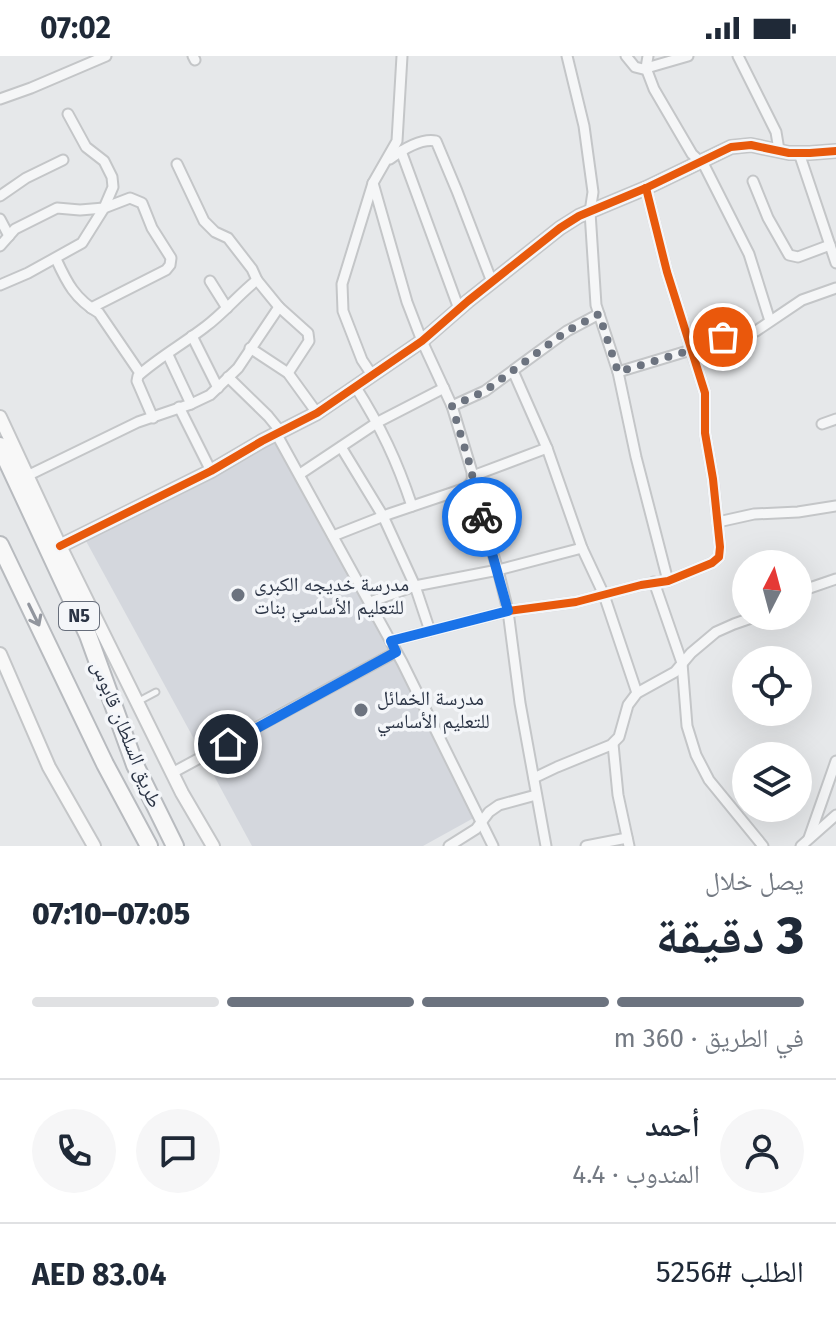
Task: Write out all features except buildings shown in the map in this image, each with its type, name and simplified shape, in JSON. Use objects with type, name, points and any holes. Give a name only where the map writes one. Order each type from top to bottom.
[{"type":"highway","name":"طريق السلطان قابوس","points":[[0,446],[88,635],[135,765],[175,846]]},
{"type":"highway","name":"طريق السلطان قابوس","points":[[0,545],[105,764],[149,846]]},
{"type":"street","points":[[0,99],[92,59],[106,56]]},
{"type":"street","points":[[372,375],[362,360],[343,311],[342,284],[373,183],[397,141],[402,56]]},
{"type":"street","points":[[567,56],[584,126],[593,192],[590,212],[596,305],[618,372],[668,581]]},
{"type":"street","points":[[626,56],[635,67],[646,68],[688,56]]},
{"type":"street","points":[[648,56],[646,68],[654,89],[721,196],[749,254],[770,321]]},
{"type":"street","points":[[738,56],[776,132],[779,150]]},
{"type":"street","points":[[0,285],[82,243],[113,187],[104,161],[86,147],[68,114]]},
{"type":"street","points":[[387,161],[401,151],[430,139],[436,141],[492,282]]},
{"type":"street","points":[[60,546],[211,471],[317,413],[422,341],[492,282],[579,216],[731,147],[751,145],[799,153],[836,151]]},
{"type":"street","points":[[401,151],[459,309]]},
{"type":"street","points":[[799,153],[836,263]]},
{"type":"street","points":[[0,196],[26,178],[63,160]]},
{"type":"street","points":[[177,164],[204,221],[215,232],[228,238],[279,307],[306,330],[309,341],[288,373]]},
{"type":"street","points":[[753,181],[768,218],[789,255],[798,257],[830,245]]},
{"type":"street","points":[[373,183],[407,302],[452,406],[472,472],[473,490],[498,570],[508,611],[520,703],[546,846]]},
{"type":"street","points":[[391,641],[508,611],[576,602],[668,581],[716,560],[720,552],[705,433],[705,393],[667,272],[646,188]]},
{"type":"street","points":[[0,246],[15,229],[57,208],[104,208],[125,199],[142,203],[171,262],[166,270],[91,308]]},
{"type":"street","points":[[0,219],[9,236]]},
{"type":"street","points":[[56,259],[70,288],[99,313],[140,373]]},
{"type":"street","points":[[153,418],[137,381],[140,373],[192,336],[257,280]]},
{"type":"street","points":[[210,281],[227,308]]},
{"type":"street","points":[[618,372],[723,337],[756,331],[802,300],[836,288]]},
{"type":"street","points":[[27,476],[138,422],[210,395],[238,368],[279,307]]},
{"type":"street","points":[[452,406],[485,391],[567,331],[599,314]]},
{"type":"street","points":[[192,336],[218,388]]},
{"type":"street","points":[[250,348],[288,373],[317,413]]},
{"type":"street","points":[[168,355],[191,404]]},
{"type":"street","points":[[513,371],[547,448],[582,548],[604,595],[637,693]]},
{"type":"street","points":[[228,377],[268,416],[279,433],[391,641],[493,846]]},
{"type":"street","points":[[355,386],[378,422],[412,506]]},
{"type":"street","points":[[300,474],[378,422],[444,388]]},
{"type":"street","points":[[179,407],[211,471]]},
{"type":"street","points":[[0,417],[172,773],[213,846]]},
{"type":"street","points":[[822,424],[836,419]]},
{"type":"street","points":[[341,447],[383,516],[415,586],[430,631]]},
{"type":"street","points":[[333,536],[466,488],[478,474],[547,448]]},
{"type":"street","points":[[718,522],[754,514],[836,506]]},
{"type":"street","points":[[370,602],[415,586],[498,570],[582,548]]},
{"type":"street","points":[[812,587],[836,579]]},
{"type":"street","points":[[654,582],[682,663],[687,726],[696,755],[709,780],[763,846]]},
{"type":"street","points":[[534,778],[613,744],[619,737],[628,705],[637,693],[675,672],[691,653],[716,632],[732,625]]},
{"type":"street","points":[[172,773],[396,652]]},
{"type":"street","points":[[0,654],[49,767],[94,846]]},
{"type":"street","points":[[586,846],[628,842],[618,795],[613,744]]},
{"type":"street","points":[[805,842],[836,761]]},
{"type":"street","points":[[449,846],[468,836],[499,805],[536,795]]},
{"type":"street","points":[[805,842],[836,815]]},
{"type":"lane","points":[[138,702],[156,692]]},
{"type":"shaded area","name":"مدرسة خديجه الكبرى للتعليم الأساسي بنات","points":[[275,438],[390,648],[200,750],[86,541]]},
{"type":"shaded area","name":"مدرسة الخمائل للتعليم الأساسي","points":[[394,659],[479,815],[423,846],[252,846],[206,761]]},
{"type":"cycle path","points":[[60,546],[211,471],[317,413],[422,341],[468,301],[579,216],[731,147],[751,145],[789,153],[836,151]]},
{"type":"cycle path","points":[[391,641],[508,611],[576,602],[668,581],[712,563],[719,557],[713,479],[705,433],[705,393],[667,272],[646,188]]},
{"type":"way so far","points":[[482,517],[452,406],[485,391],[567,331],[599,314],[618,372],[723,337]]},
{"type":"place","name":"مدرسة خديجه الكبرى للتعليم الأساسي بنات","points":[[238,595]]},
{"type":"place","name":"مدرسة الخمائل للتعليم الأساسي","points":[[361,710]]},
{"type":"route","points":[[228,744],[396,652],[391,641],[508,611],[482,517]]}]
